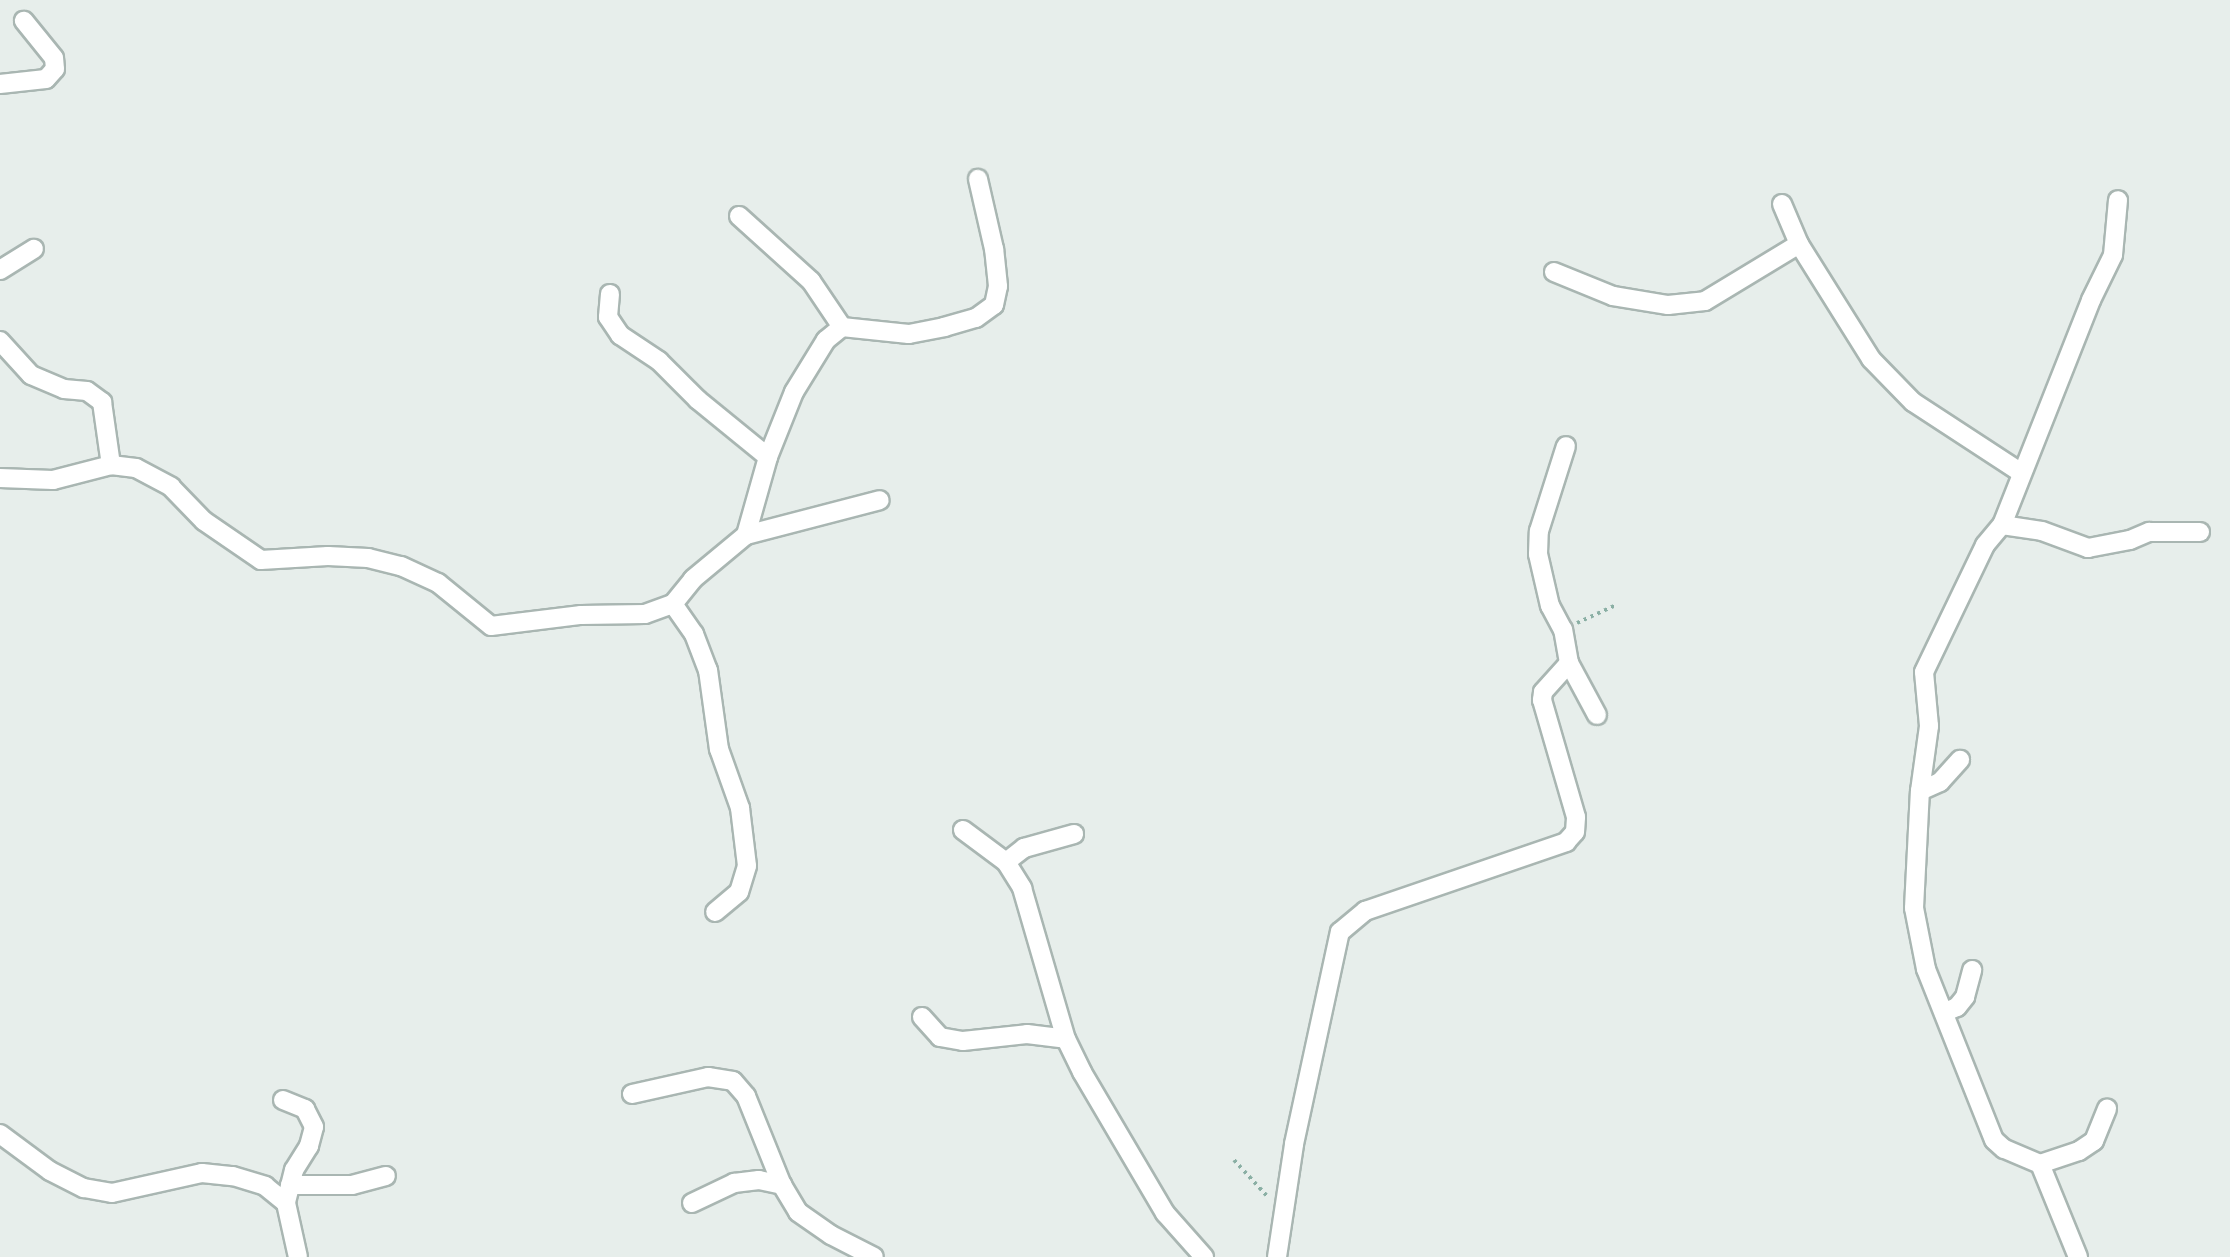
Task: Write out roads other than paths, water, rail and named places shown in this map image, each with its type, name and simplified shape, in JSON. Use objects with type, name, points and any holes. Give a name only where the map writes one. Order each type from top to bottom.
[{"type":"street","points":[[0,84],[46,79],[55,69],[54,58],[24,21]]},
{"type":"street","points":[[746,535],[768,457],[794,392],[826,340],[842,327],[909,334],[976,318],[994,305],[998,286],[994,249],[978,179]]},
{"type":"street","points":[[2107,1108],[2094,1141],[2079,1151],[2040,1164],[2004,1149],[1994,1140],[1926,969],[1914,908],[1920,791],[1929,726],[1924,672],[1984,545],[2002,525],[2020,472],[2113,255],[2118,200]]},
{"type":"street","points":[[1782,204],[1799,244],[1871,359],[1913,402],[2020,472]]},
{"type":"street","points":[[739,216],[811,281],[842,327]]},
{"type":"street","points":[[1554,272],[1613,296],[1668,305],[1705,301],[1799,244]]},
{"type":"street","points":[[0,270],[34,249]]},
{"type":"street","points":[[610,294],[608,317],[620,335],[659,361],[699,400],[768,457]]},
{"type":"street","points":[[0,341],[32,375],[64,389],[87,391],[102,402],[111,465]]},
{"type":"street","points":[[1566,446],[1539,531],[1538,555],[1550,606],[1563,630],[1569,663],[1597,715]]},
{"type":"street","points":[[0,478],[53,480],[111,465],[135,468],[171,487],[204,521],[261,560],[328,556],[368,558],[401,566],[438,583],[491,626],[581,615],[645,614],[672,604],[693,579],[746,535],[880,500]]},
{"type":"street","points":[[2002,525],[2042,531],[2088,548],[2130,540],[2149,532],[2199,531]]},
{"type":"street","points":[[672,604],[694,634],[708,670],[719,749],[740,808],[747,866],[739,892],[715,912]]},
{"type":"street","points":[[1277,1257],[1303,1100],[1340,932],[1365,911],[1566,842],[1575,832],[1576,817],[1542,700],[1543,692],[1569,663]]},
{"type":"street","points":[[1920,791],[1940,782],[1960,760]]},
{"type":"street","points":[[963,830],[1006,862],[1022,888],[1066,1039],[1165,1214],[1204,1257]]},
{"type":"street","points":[[1006,862],[1024,848],[1074,834]]},
{"type":"street","points":[[1945,1012],[1957,1007],[1965,997],[1972,970]]},
{"type":"street","points":[[922,1017],[940,1037],[963,1041],[1027,1034],[1066,1039]]},
{"type":"street","points":[[632,1094],[708,1077],[733,1081],[746,1096],[782,1185],[798,1212],[831,1235],[874,1257]]},
{"type":"street","points":[[283,1100],[305,1109],[314,1126],[290,1185],[286,1203],[298,1257]]},
{"type":"street","points":[[0,1134],[42,1166],[84,1188],[112,1194],[202,1173],[233,1176],[265,1186],[286,1203]]},
{"type":"street","points":[[2040,1164],[2078,1257]]},
{"type":"street","points":[[290,1185],[352,1185],[386,1176]]},
{"type":"street","points":[[692,1203],[705,1193],[734,1183],[759,1180],[782,1185]]}]
